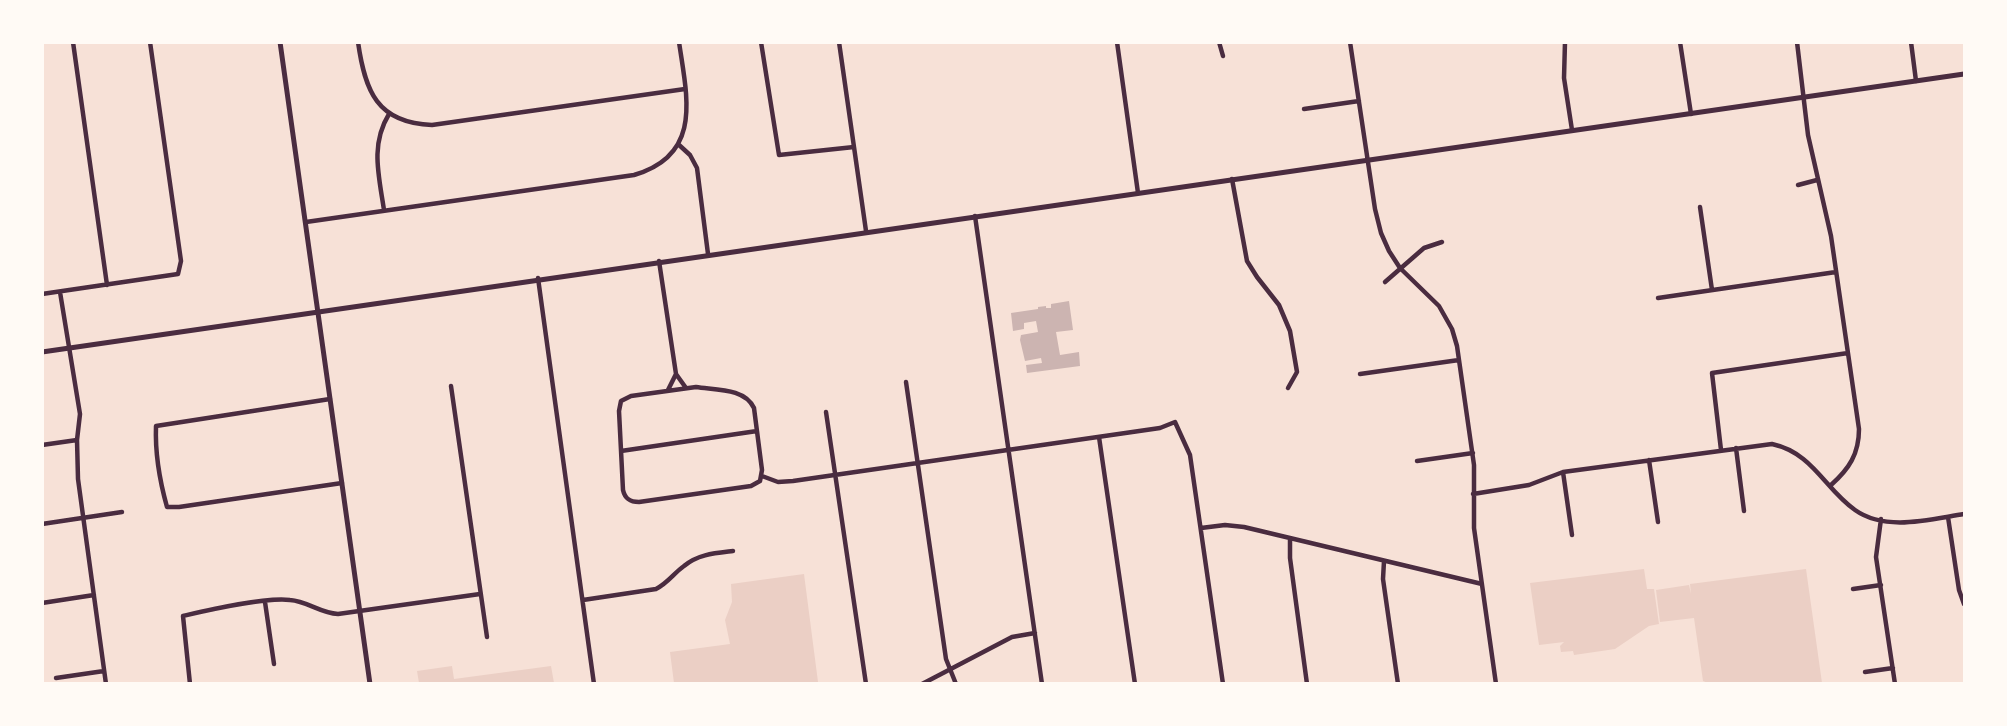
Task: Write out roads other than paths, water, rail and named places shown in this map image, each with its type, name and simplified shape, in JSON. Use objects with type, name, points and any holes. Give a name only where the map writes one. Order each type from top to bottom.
[{"type":"street","points":[[73,42],[107,285]]},
{"type":"street","points":[[42,294],[178,274],[181,261],[150,42]]},
{"type":"street","points":[[280,42],[370,684]]},
{"type":"street","points":[[358,42],[368,88],[373,98],[389,114],[404,121],[432,125],[685,89]]},
{"type":"street","points":[[306,222],[634,175],[648,171],[660,164],[678,144],[687,118],[679,42]]},
{"type":"street","points":[[761,42],[779,156],[854,147]]},
{"type":"street","points":[[839,42],[866,231]]},
{"type":"street","points":[[1117,42],[1138,192]]},
{"type":"street","points":[[1218,42],[1224,56]]},
{"type":"street","points":[[1350,42],[1381,233],[1400,268],[1429,294],[1443,312],[1452,329],[1459,360],[1473,454],[1472,516],[1496,684]]},
{"type":"street","points":[[1566,42],[1564,78],[1572,130]]},
{"type":"street","points":[[1680,42],[1691,114]]},
{"type":"street","points":[[1797,42],[1808,135],[1817,180],[1832,236],[1859,441],[1849,466],[1831,485]]},
{"type":"street","points":[[1911,42],[1916,81]]},
{"type":"street","points":[[42,352],[538,278],[1964,74]]},
{"type":"street","points":[[1304,109],[1359,101]]},
{"type":"street","points":[[384,210],[376,150],[382,126],[389,114]]},
{"type":"street","points":[[678,144],[690,155],[697,168],[708,254]]},
{"type":"street","points":[[1232,179],[1247,261],[1256,277],[1279,305],[1290,331],[1297,372],[1288,388]]},
{"type":"street","points":[[1798,185],[1817,180]]},
{"type":"street","points":[[1700,207],[1712,290]]},
{"type":"street","points":[[975,216],[1042,684]]},
{"type":"street","points":[[1385,282],[1424,248],[1442,242]]},
{"type":"street","points":[[659,261],[676,374],[686,388]]},
{"type":"street","points":[[1658,298],[1836,272]]},
{"type":"street","points":[[538,278],[594,684]]},
{"type":"street","points":[[60,292],[80,414],[77,440],[78,480],[106,684]]},
{"type":"street","points":[[1721,450],[1712,373],[1848,353]]},
{"type":"street","points":[[1360,374],[1459,360]]},
{"type":"street","points":[[668,390],[676,374]]},
{"type":"street","points":[[906,382],[946,659],[956,684]]},
{"type":"street","points":[[451,386],[487,637]]},
{"type":"street","points":[[696,387],[741,394],[748,397],[754,408],[762,476],[760,481],[751,486],[639,502],[627,498],[623,490],[618,410],[621,401],[631,396],[686,388],[696,387]]},
{"type":"street","points":[[330,399],[156,426],[157,446],[167,507],[342,483]]},
{"type":"street","points":[[826,412],[866,684]]},
{"type":"street","points":[[762,476],[778,482],[835,475],[1160,428],[1175,422],[1190,456],[1223,684]]},
{"type":"street","points":[[621,451],[757,431]]},
{"type":"street","points":[[1099,437],[1135,684]]},
{"type":"street","points":[[42,445],[77,440]]},
{"type":"street","points":[[1473,494],[1529,485],[1563,472],[1764,445],[1785,447],[1806,461],[1856,510],[1881,519],[1908,522],[1964,514]]},
{"type":"street","points":[[1736,448],[1744,511]]},
{"type":"street","points":[[1417,461],[1473,454]]},
{"type":"street","points":[[1649,460],[1658,522]]},
{"type":"street","points":[[1563,472],[1572,535]]},
{"type":"street","points":[[42,524],[122,512]]},
{"type":"street","points":[[1948,517],[1959,590],[1964,604]]},
{"type":"street","points":[[1881,519],[1876,547],[1895,684]]},
{"type":"street","points":[[1201,528],[1234,525],[1482,584]]},
{"type":"street","points":[[1290,538],[1290,558],[1307,684]]},
{"type":"street","points":[[583,600],[656,589],[686,564],[697,558],[733,550]]},
{"type":"street","points":[[1384,561],[1383,579],[1398,684]]},
{"type":"street","points":[[1853,589],[1880,585]]},
{"type":"street","points":[[190,684],[182,616],[281,599],[300,601],[327,613],[480,594]]},
{"type":"street","points":[[42,603],[94,595]]},
{"type":"street","points":[[266,602],[274,664]]},
{"type":"street","points":[[922,684],[1012,637],[1035,633]]},
{"type":"street","points":[[1865,672],[1892,668]]},
{"type":"street","points":[[56,678],[104,671]]}]
